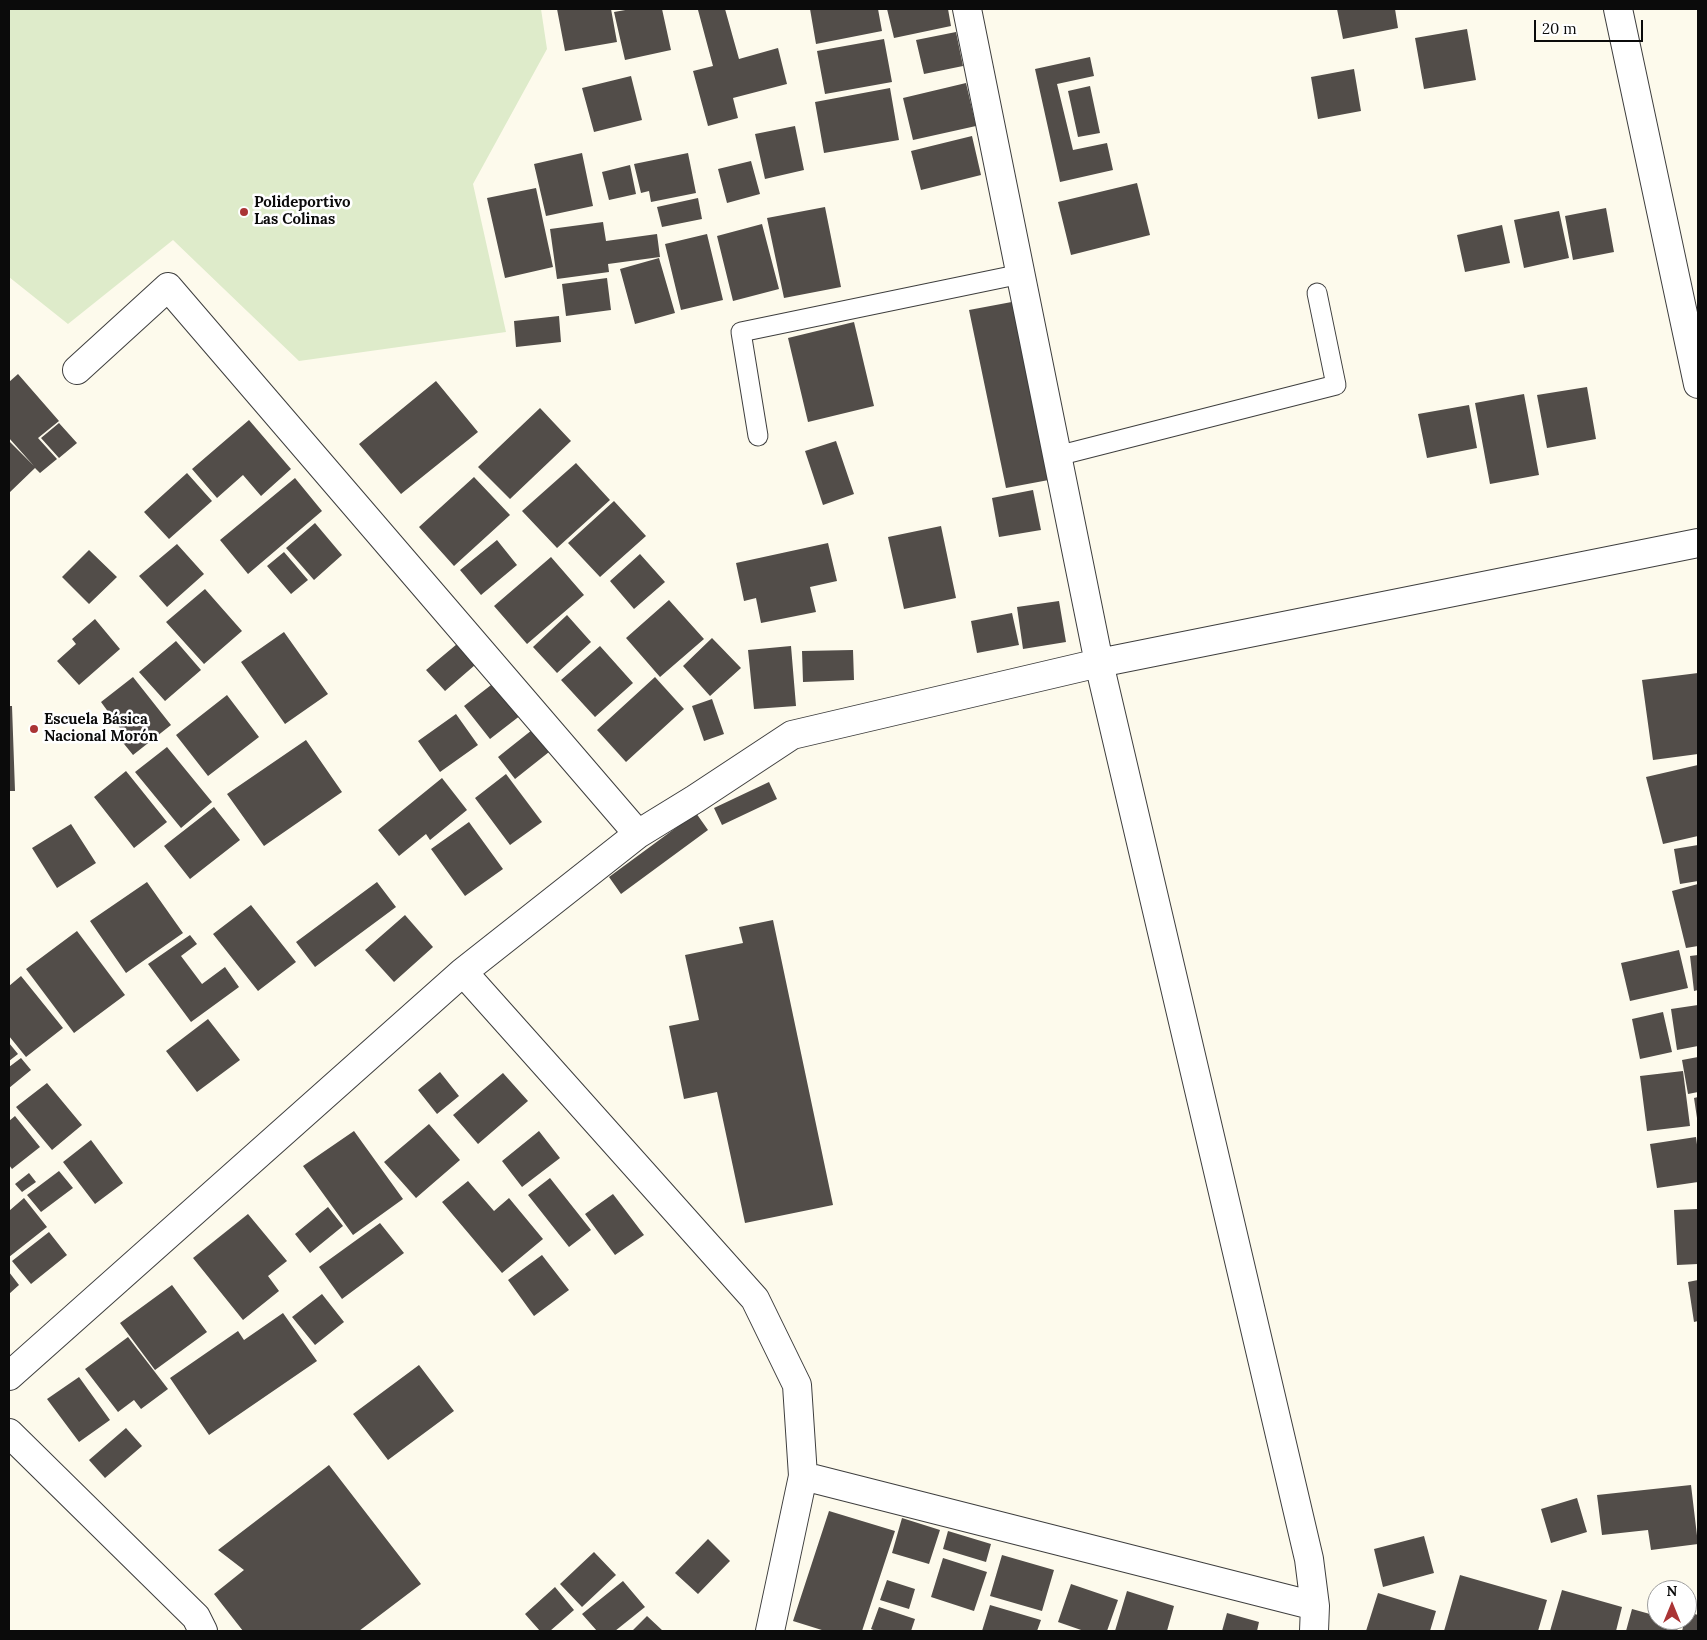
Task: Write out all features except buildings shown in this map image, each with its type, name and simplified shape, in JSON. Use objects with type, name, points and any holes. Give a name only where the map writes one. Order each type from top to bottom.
[{"type":"street","points":[[803,1476],[1314,1619],[1309,1559],[1099,663],[968,9]]},
{"type":"street","points":[[1618,9],[1698,384]]},
{"type":"street","points":[[77,370],[168,287],[638,834]]},
{"type":"street","points":[[9,1376],[463,972],[638,834],[792,735],[1099,663],[1698,543]]},
{"type":"street","points":[[463,972],[756,1299],[797,1385],[803,1476],[770,1631]]},
{"type":"street","points":[[9,1433],[196,1617],[203,1631]]},
{"type":"lane","points":[[758,436],[741,332],[1021,274]]},
{"type":"lane","points":[[1057,456],[1336,385],[1316,293]]},
{"type":"green space","name":"Polideportivo Las Colinas","points":[[9,9],[541,9],[547,49],[473,184],[506,332],[299,361],[173,240],[68,324],[9,277]]},
{"type":"place","name":"Polideportivo Las Colinas","points":[[244,212]]},
{"type":"place","name":"Escuela Básica Nacional Morón","points":[[34,729]]}]
